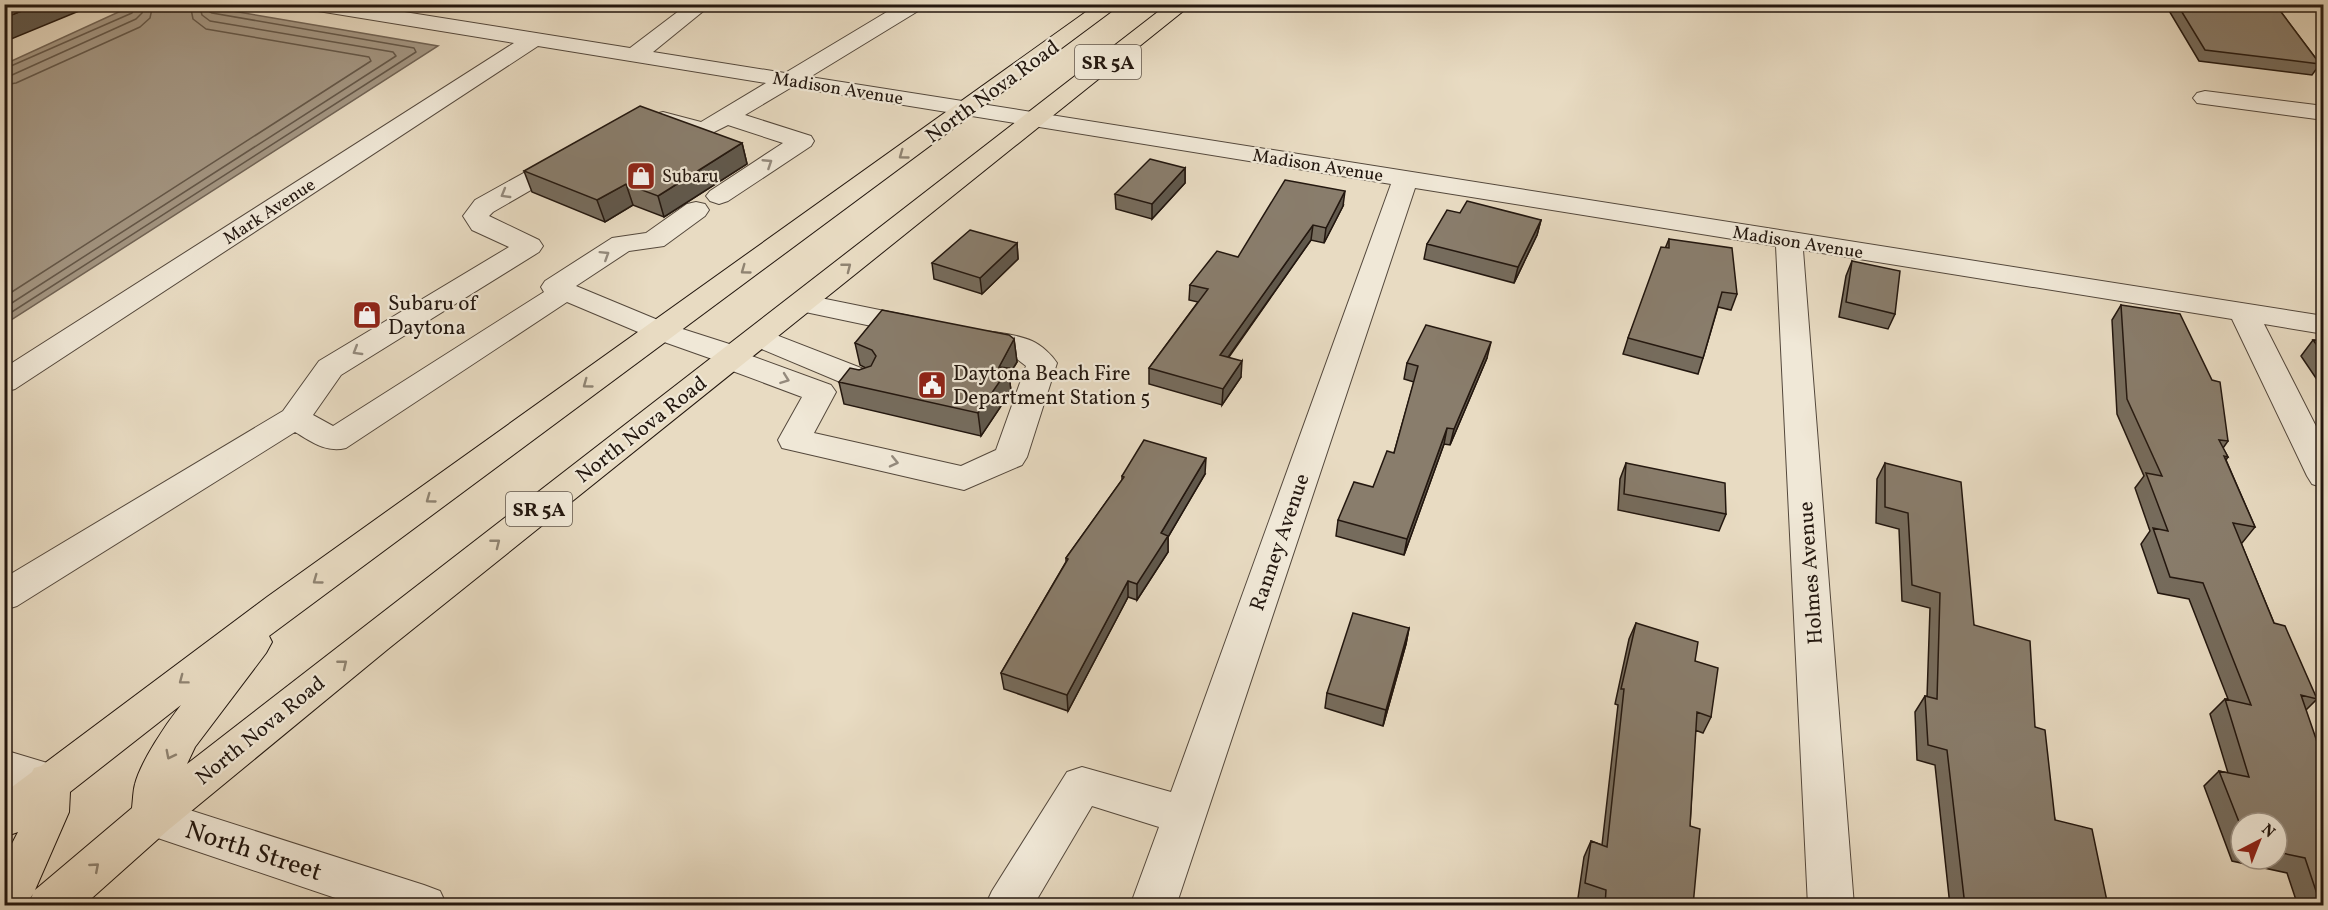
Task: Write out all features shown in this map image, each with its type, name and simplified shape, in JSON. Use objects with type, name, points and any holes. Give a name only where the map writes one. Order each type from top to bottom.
[{"type":"main road","name":"North Nova Road","points":[[4,818],[280,607],[1111,4]]},
{"type":"main road","name":"North Nova Road","points":[[51,906],[152,817],[1182,4]]},
{"type":"main road","points":[[152,817],[156,783],[181,735],[280,607]]},
{"type":"main road","points":[[4,899],[24,868],[48,812],[49,782]]},
{"type":"street","name":"Madison Avenue","points":[[312,4],[2324,325]]},
{"type":"street","points":[[634,56],[702,4]]},
{"type":"street","points":[[636,120],[646,114],[704,130],[916,4]]},
{"type":"street","name":"Mark Avenue","points":[[4,382],[533,40]]},
{"type":"street","points":[[2205,98],[2324,113]]},
{"type":"street","points":[[719,196],[802,141],[726,117]]},
{"type":"street","points":[[4,596],[294,418],[330,368],[529,246],[481,224],[476,216],[484,206],[586,149]]},
{"type":"street","name":"Ranney Avenue","points":[[1153,906],[1405,179]]},
{"type":"street","points":[[294,418],[334,440],[560,289],[622,244],[654,240],[696,210]]},
{"type":"street","name":"Holmes Avenue","points":[[1790,241],[1831,906]]},
{"type":"street","points":[[560,289],[660,331],[862,380]]},
{"type":"street","points":[[740,351],[820,392],[794,440],[964,478],[1010,457],[1042,363],[1022,348],[801,303]]},
{"type":"street","points":[[2244,313],[2324,476]]},
{"type":"street","points":[[4,768],[49,782]]},
{"type":"street","points":[[1008,906],[1082,784],[1184,815]]},
{"type":"street","name":"North Street","points":[[152,817],[424,906]]},
{"type":"water","points":[[136,4],[197,5],[438,46],[5,324],[5,64]]},
{"type":"building","points":[[4,4],[39,4],[4,18]]},
{"type":"building","points":[[2177,4],[2275,4],[2320,64],[2205,50]]},
{"type":"building","points":[[640,106],[742,143],[658,196],[626,184],[597,200],[524,171]]},
{"type":"building","points":[[1150,159],[1185,168],[1152,204],[1115,194]]},
{"type":"building","points":[[1285,180],[1345,191],[1326,228],[1313,225],[1220,355],[1242,361],[1223,389],[1149,368],[1208,289],[1190,285],[1217,251],[1238,257]]},
{"type":"building","points":[[1467,201],[1541,220],[1518,267],[1427,244],[1447,210],[1460,213]]},
{"type":"building","points":[[970,230],[1017,243],[980,278],[932,263]]},
{"type":"building","points":[[1669,239],[1732,248],[1737,294],[1722,292],[1703,358],[1628,338],[1661,247],[1669,248]]},
{"type":"building","points":[[1852,261],[1900,271],[1895,314],[1846,302]]},
{"type":"building","points":[[2121,305],[2180,314],[2212,380],[2220,382],[2228,441],[2219,440],[2228,457],[2224,456],[2255,527],[2233,523],[2274,623],[2285,626],[2317,699],[2301,695],[2324,762],[2324,906],[2321,906],[2305,858],[2289,855],[2289,811],[2235,811],[2219,771],[2249,777],[2225,699],[2251,705],[2203,583],[2170,577],[2153,528],[2168,531],[2146,473],[2162,476],[2127,399]]},
{"type":"building","name":"Daytona Beach Fire Department Station 5","points":[[882,310],[1009,335],[1014,339],[999,367],[1009,368],[978,413],[839,382],[850,368],[859,370],[871,366],[876,356],[872,350],[855,343]]},
{"type":"building","points":[[1426,325],[1491,342],[1454,429],[1447,428],[1407,539],[1338,520],[1354,482],[1373,487],[1387,451],[1394,453],[1418,366],[1407,363]]},
{"type":"building","points":[[2313,340],[2324,341],[2324,355]]},
{"type":"building","points":[[1144,440],[1206,458],[1161,533],[1168,536],[1137,584],[1128,581],[1067,695],[1001,673],[1068,559],[1066,558],[1124,477],[1122,476]]},
{"type":"building","points":[[1626,463],[1725,483],[1726,514],[1624,494]]},
{"type":"building","points":[[1885,463],[1961,482],[1974,625],[2030,641],[2035,727],[2045,730],[2055,820],[2092,829],[2108,906],[1965,906],[1947,750],[1928,745],[1925,696],[1937,699],[1940,593],[1912,585],[1908,513],[1885,507]]},
{"type":"building","points":[[1353,613],[1409,628],[1386,710],[1327,693]]},
{"type":"building","points":[[1636,623],[1698,642],[1695,661],[1718,668],[1711,717],[1697,712],[1690,826],[1700,829],[1693,906],[1605,906],[1606,890],[1585,883],[1591,841],[1607,847],[1624,689],[1621,689]]},
{"type":"place","name":"Subaru","points":[[641,176]]},
{"type":"place","name":"Subaru of Daytona","points":[[367,315]]},
{"type":"place","name":"Daytona Beach Fire Department Station 5","points":[[932,385]]}]
